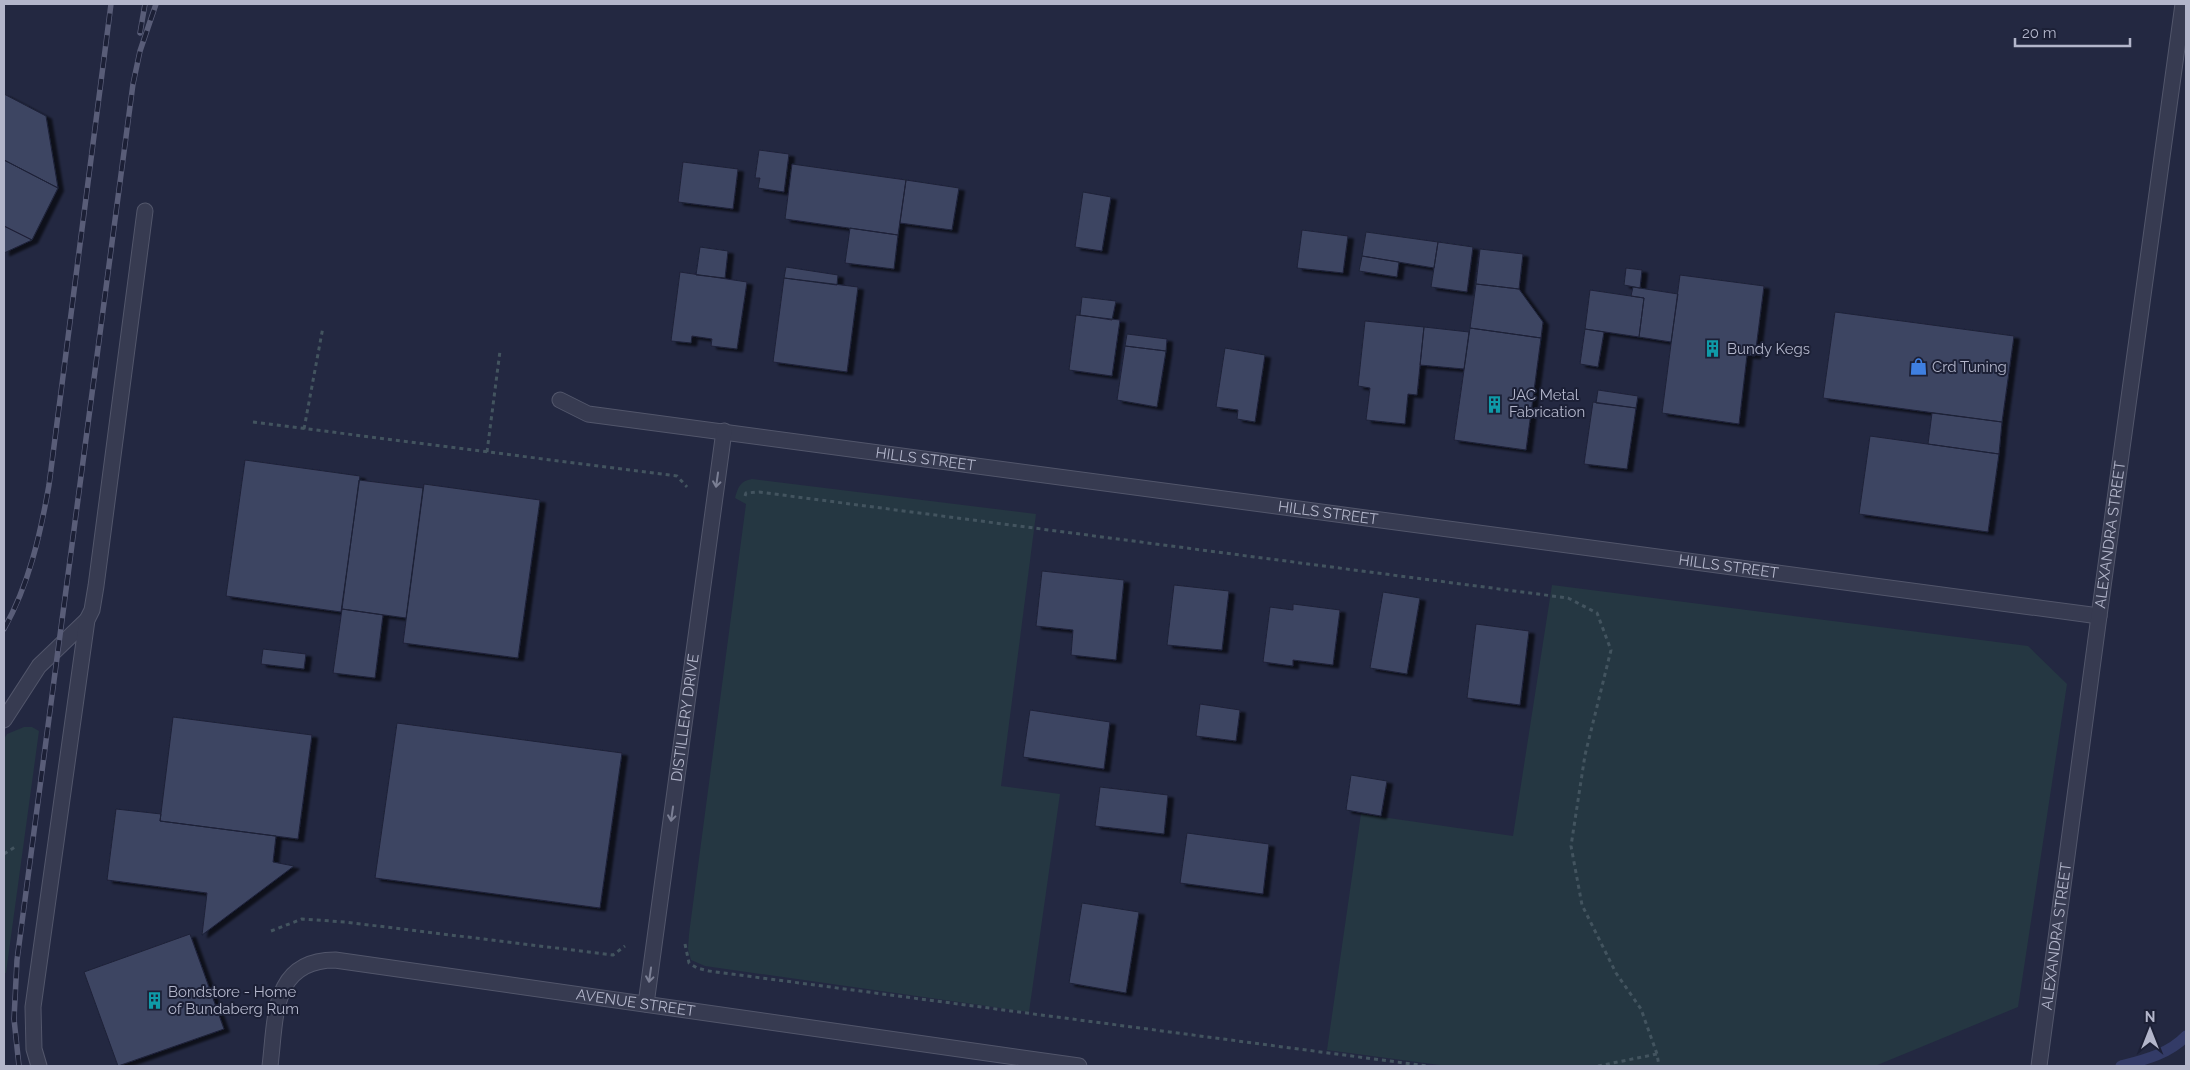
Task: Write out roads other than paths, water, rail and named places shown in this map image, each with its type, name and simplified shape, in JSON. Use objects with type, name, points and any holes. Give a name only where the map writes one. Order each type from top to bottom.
[{"type":"street","name":"ALEXANDRA STREET","points":[[2039,1066],[2098,616],[2183,4]]},
{"type":"street","points":[[39,1066],[34,1049],[33,1007],[87,620],[92,610],[96,586],[145,211]]},
{"type":"street","name":"HILLS STREET","points":[[560,400],[588,414],[2098,616]]},
{"type":"street","name":"DISTILLERY DRIVE","points":[[646,1004],[724,431]]},
{"type":"street","points":[[4,720],[38,666],[87,620]]},
{"type":"street","name":"AVENUE STREET","points":[[270,1066],[278,1004],[282,988],[294,973],[304,966],[319,960],[335,960],[1079,1066]]},
{"type":"waterway","points":[[2121,1066],[2164,1052],[2186,1036]]},
{"type":"railway","points":[[4,629],[27,577],[42,523],[49,485],[111,4]]},
{"type":"railway","points":[[140,33],[145,4]]},
{"type":"railway","points":[[19,1066],[14,1019],[17,960],[133,84],[140,51],[156,4]]},
{"type":"place","name":"Bundy Kegs","points":[[1713,349]]},
{"type":"place","name":"Crd Tuning","points":[[1918,367]]},
{"type":"place","name":"JAC Metal Fabrication","points":[[1495,404]]},
{"type":"place","name":"Bondstore - Home of Bundaberg Rum","points":[[154,1001]]}]
